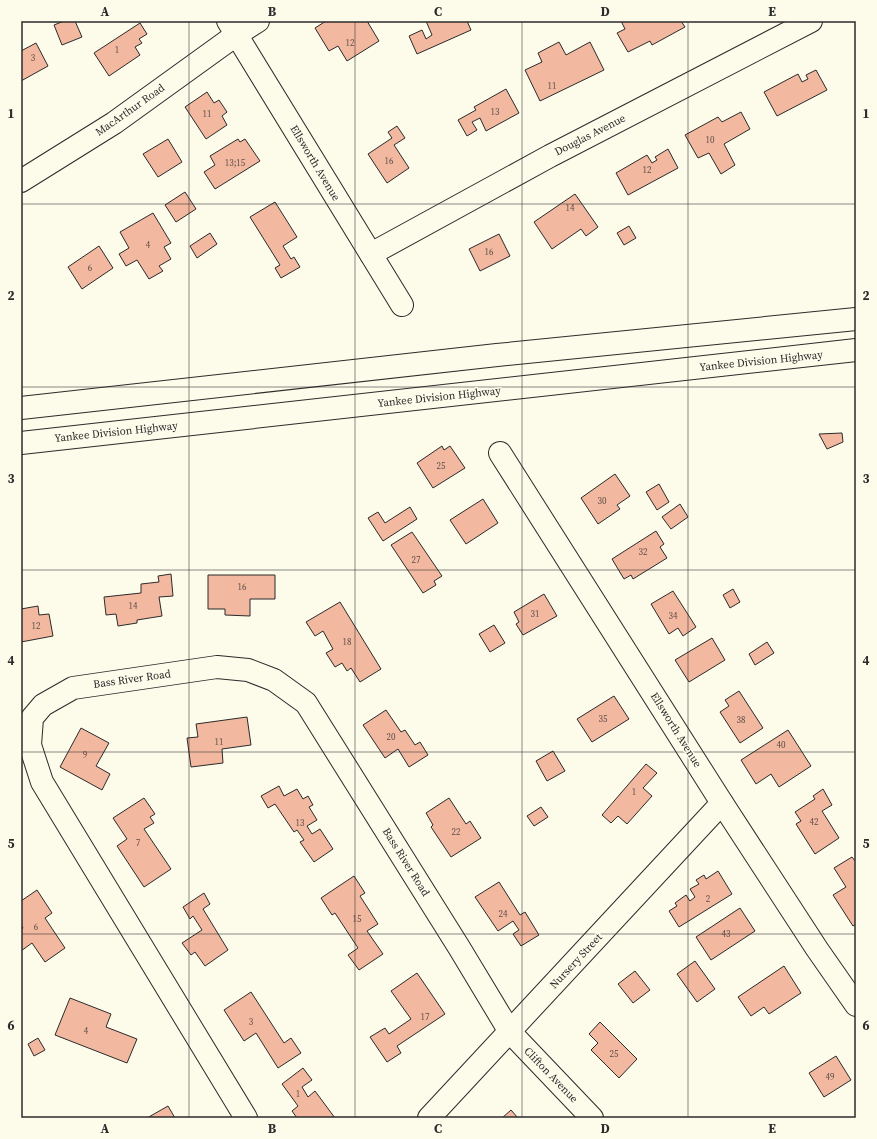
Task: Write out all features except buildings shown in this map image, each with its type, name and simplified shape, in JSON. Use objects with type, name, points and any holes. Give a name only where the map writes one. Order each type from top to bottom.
[{"type":"main road","name":"MacArthur Road","points":[[21,181],[114,123],[232,28],[258,21]]},
{"type":"main road","name":"Douglas Avenue","points":[[370,254],[550,156],[811,21]]},
{"type":"main road","name":"Ellsworth Avenue","points":[[232,28],[402,305]]},
{"type":"main road","points":[[21,408],[497,355],[856,319]]},
{"type":"main road","name":"Yankee Division Highway","points":[[21,443],[856,350]]},
{"type":"main road","name":"Ellsworth Avenue","points":[[500,453],[722,803],[817,949],[856,1005]]},
{"type":"main road","name":"Bass River Road","points":[[246,1118],[42,782],[30,745],[32,718],[43,705],[73,688],[217,667],[248,670],[274,680],[306,703],[460,949],[510,1032]]},
{"type":"main road","name":"Nursery Street","points":[[429,1118],[722,803]]},
{"type":"main road","name":"Clifton Avenue","points":[[510,1032],[592,1118]]}]
